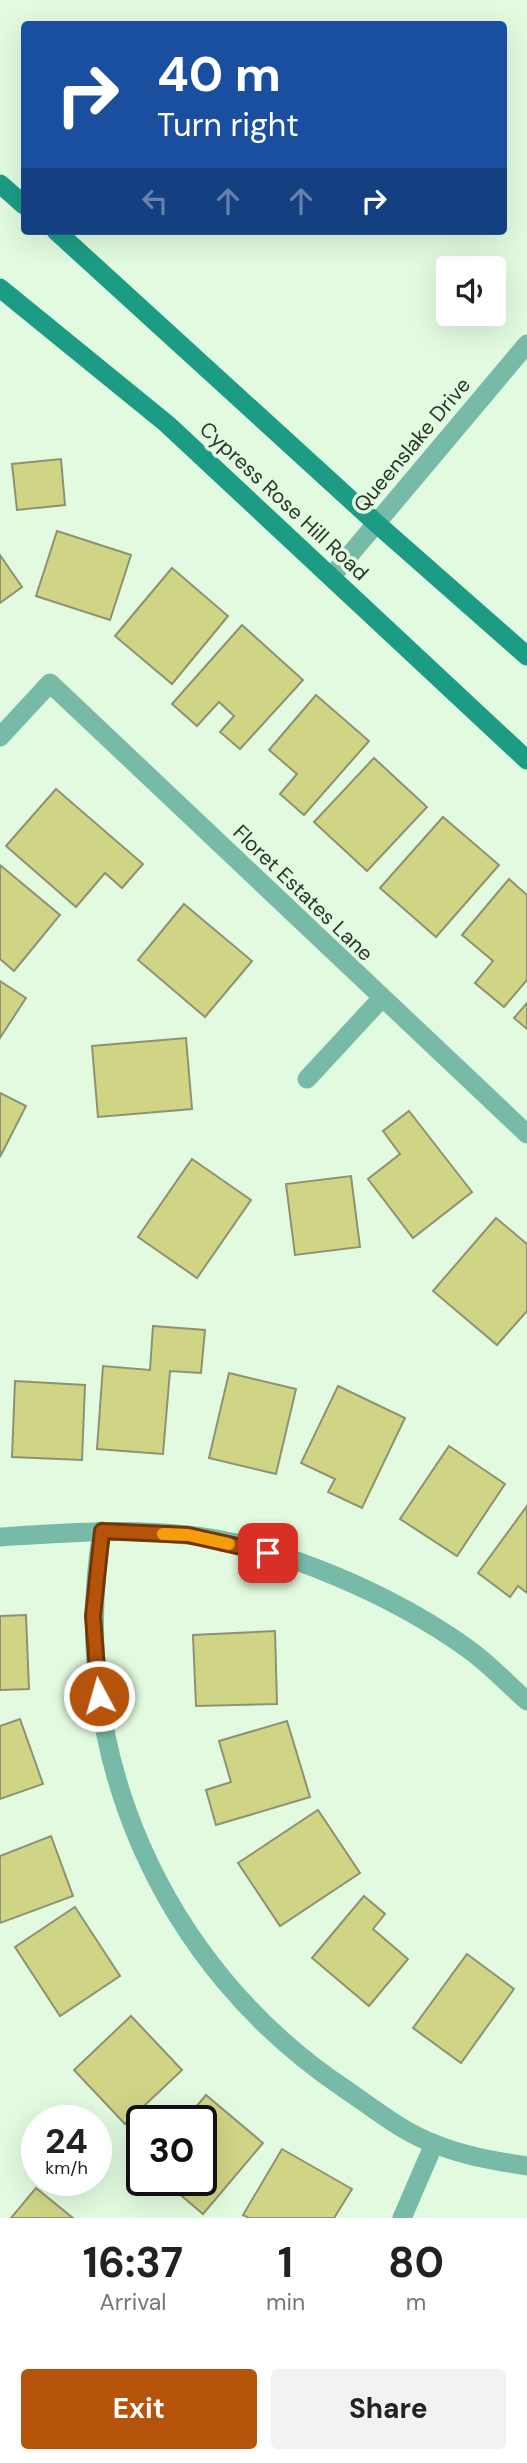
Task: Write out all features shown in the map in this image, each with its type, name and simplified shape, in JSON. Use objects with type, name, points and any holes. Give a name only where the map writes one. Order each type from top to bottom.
[{"type":"main road","points":[[0,184],[21,202]]},
{"type":"main road","points":[[60,235],[376,523],[527,656]]},
{"type":"main road","name":"Cypress Rose Hill Road","points":[[0,288],[167,424],[527,760]]},
{"type":"street","name":"Queenslake Drive","points":[[332,576],[527,344]]},
{"type":"street","name":"Floret Estates Lane","points":[[0,737],[50,683],[381,999],[527,1134]]},
{"type":"street","points":[[307,1079],[381,999]]},
{"type":"street","points":[[0,1537],[102,1531],[188,1535],[293,1558],[348,1581],[471,1651],[527,1701]]},
{"type":"street","points":[[102,1531],[93,1616],[96,1674],[105,1741],[120,1796],[144,1858],[176,1917],[215,1972],[260,2022],[319,2072],[405,2130],[434,2144],[483,2159],[527,2166]]},
{"type":"street","points":[[402,2218],[434,2144]]},
{"type":"building","points":[[61,459],[65,505],[17,510],[12,464]]},
{"type":"building","points":[[57,531],[131,555],[110,620],[36,596]]},
{"type":"building","points":[[0,555],[22,587],[0,603]]},
{"type":"building","points":[[172,568],[228,616],[172,684],[115,636]]},
{"type":"building","points":[[242,625],[303,680],[240,749],[220,732],[234,716],[219,702],[197,726],[172,704]]},
{"type":"building","points":[[316,695],[369,741],[304,815],[280,794],[297,774],[269,750]]},
{"type":"building","points":[[374,758],[427,807],[367,871],[314,822]]},
{"type":"building","points":[[56,789],[143,864],[122,888],[105,873],[76,907],[6,846]]},
{"type":"building","points":[[443,817],[499,865],[436,937],[380,888]]},
{"type":"building","points":[[0,865],[60,915],[14,971],[0,959]]},
{"type":"building","points":[[509,879],[527,895],[527,980],[504,1007],[475,983],[493,961],[462,935]]},
{"type":"building","points":[[184,904],[252,961],[205,1017],[138,960]]},
{"type":"building","points":[[0,981],[26,998],[0,1038]]},
{"type":"building","points":[[527,1003],[527,1029],[514,1018]]},
{"type":"building","points":[[186,1038],[192,1109],[98,1117],[92,1046]]},
{"type":"building","points":[[0,1093],[26,1106],[0,1157]]},
{"type":"building","points":[[409,1111],[472,1192],[413,1238],[368,1179],[400,1154],[383,1131]]},
{"type":"building","points":[[192,1159],[251,1200],[197,1278],[138,1237]]},
{"type":"building","points":[[351,1176],[360,1247],[295,1255],[286,1184]]},
{"type":"building","points":[[496,1218],[527,1244],[527,1311],[497,1345],[433,1291]]},
{"type":"building","points":[[153,1326],[205,1330],[201,1373],[170,1371],[163,1454],[97,1449],[103,1366],[150,1370]]},
{"type":"building","points":[[229,1373],[296,1389],[276,1474],[209,1458]]},
{"type":"building","points":[[15,1381],[85,1385],[82,1460],[12,1457]]},
{"type":"building","points":[[338,1386],[405,1418],[362,1508],[328,1492],[335,1479],[301,1463]]},
{"type":"building","points":[[449,1446],[505,1484],[457,1556],[400,1519]]},
{"type":"building","points":[[527,1506],[527,1593],[518,1586],[510,1597],[478,1573]]},
{"type":"building","points":[[26,1615],[29,1689],[0,1690],[0,1616]]},
{"type":"building","points":[[275,1631],[277,1704],[196,1706],[193,1635]]},
{"type":"building","points":[[20,1719],[43,1784],[0,1799],[0,1726]]},
{"type":"building","points":[[287,1721],[310,1797],[216,1825],[206,1790],[231,1782],[219,1741]]},
{"type":"building","points":[[318,1810],[360,1873],[280,1926],[238,1863]]},
{"type":"building","points":[[51,1836],[73,1896],[0,1923],[0,1856]]},
{"type":"building","points":[[364,1896],[385,1914],[373,1929],[408,1959],[369,2006],[312,1958]]},
{"type":"building","points":[[75,1907],[120,1976],[60,2016],[15,1947]]},
{"type":"building","points":[[467,1954],[514,1989],[461,2063],[413,2028]]},
{"type":"building","points":[[131,2016],[182,2070],[145,2105],[126,2105],[125,2124],[112,2110],[112,2105],[107,2105],[74,2070]]},
{"type":"building","points":[[206,2095],[263,2143],[203,2214],[182,2196],[217,2196],[217,2105],[198,2105]]},
{"type":"building","points":[[282,2149],[352,2189],[334,2218],[249,2218],[243,2215]]},
{"type":"building","points":[[29,2196],[46,2196],[73,2218],[11,2218]]},
{"type":"slow traffic","points":[[163,1534],[188,1535],[229,1544]]},
{"type":"route","points":[[99,1696],[93,1616],[102,1531],[188,1535],[268,1553]]}]
